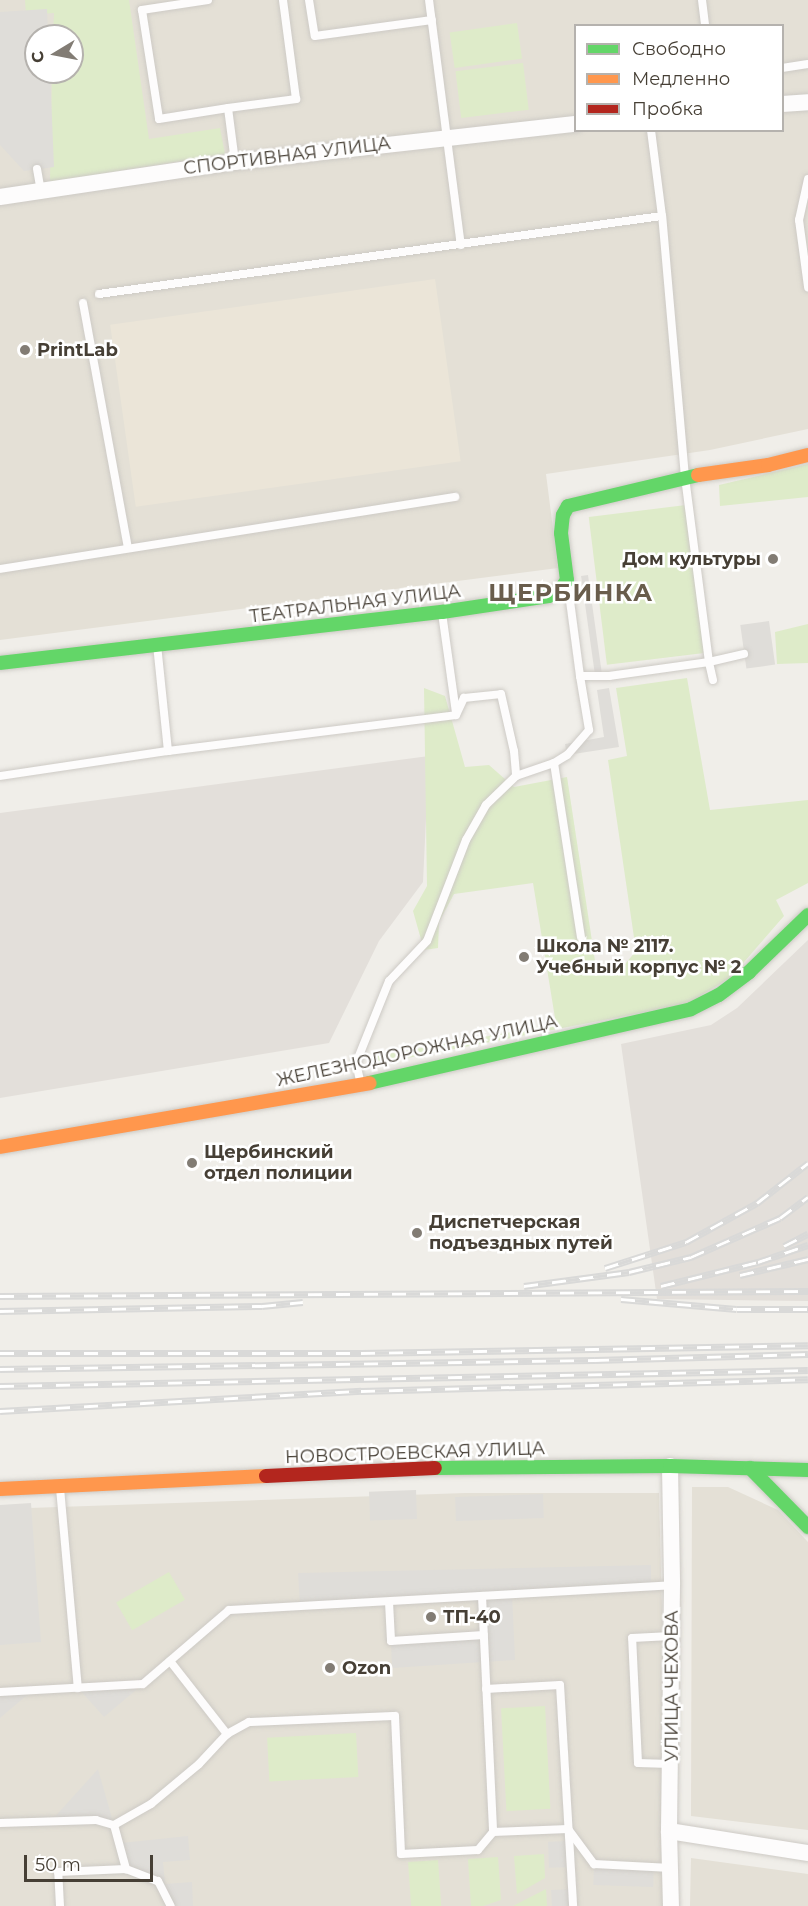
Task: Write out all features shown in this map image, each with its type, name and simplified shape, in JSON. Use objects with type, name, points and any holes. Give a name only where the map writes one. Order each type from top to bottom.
[{"type":"street","points":[[784,104],[808,102]]},
{"type":"street","name":"СПОРТИВНАЯ УЛИЦА","points":[[0,197],[235,162],[448,136],[574,124]]},
{"type":"street","points":[[567,580],[561,532],[563,515],[568,506],[685,477],[768,465],[808,454]]},
{"type":"street","name":"ТЕАТРАЛЬНАЯ УЛИЦА","points":[[0,663],[442,612],[549,596],[560,590],[567,580]]},
{"type":"street","name":"ЖЕЛЕЗНОДОРОЖНАЯ УЛИЦА","points":[[0,1147],[361,1085],[691,1009],[719,995],[749,972],[808,915]]},
{"type":"street","name":"НОВОСТРОЕВСКАЯ УЛИЦА","points":[[0,1489],[435,1468],[670,1466],[808,1470]]},
{"type":"street","name":"УЛИЦА ЧЕХОВА","points":[[670,1466],[672,1585],[669,1831],[671,1906]]},
{"type":"street","points":[[750,1468],[808,1527]]},
{"type":"street","points":[[669,1831],[808,1853]]},
{"type":"lane","points":[[208,0],[142,10],[159,119],[296,99],[283,0]]},
{"type":"lane","points":[[309,0],[315,36],[432,20]]},
{"type":"lane","points":[[429,0],[461,245]]},
{"type":"lane","points":[[702,0],[705,24]]},
{"type":"lane","points":[[784,68],[808,64]]},
{"type":"lane","points":[[228,108],[235,162]]},
{"type":"lane","points":[[651,132],[662,216],[685,477],[713,680]]},
{"type":"lane","points":[[37,170],[41,190]]},
{"type":"lane","points":[[808,178],[799,219],[808,287]]},
{"type":"lane","points":[[99,294],[662,216]]},
{"type":"lane","points":[[83,303],[128,547]]},
{"type":"lane","points":[[0,569],[454,497]]},
{"type":"lane","points":[[361,1085],[356,1063],[389,981],[428,941],[466,840],[486,805],[516,776],[554,763],[567,755],[589,730],[567,580]]},
{"type":"lane","points":[[442,612],[456,715]]},
{"type":"lane","points":[[157,645],[168,751]]},
{"type":"lane","points":[[580,676],[609,676],[709,662],[744,654]]},
{"type":"lane","points":[[456,715],[464,698],[501,694],[514,751],[516,776]]},
{"type":"lane","points":[[0,776],[168,751],[456,715]]},
{"type":"lane","points":[[554,763],[580,937]]},
{"type":"lane","points":[[60,1487],[78,1688]]},
{"type":"lane","points":[[0,1692],[143,1684],[229,1610],[672,1585]]},
{"type":"lane","points":[[0,1823],[96,1820],[114,1825],[151,1804],[199,1764],[227,1734],[249,1722],[395,1716],[401,1854],[478,1850],[494,1832],[482,1596]]},
{"type":"lane","points":[[389,1602],[391,1641],[484,1635]]},
{"type":"lane","points":[[671,1636],[632,1638],[638,1763],[671,1764]]},
{"type":"lane","points":[[170,1661],[227,1734]]},
{"type":"lane","points":[[486,1689],[560,1685],[573,1906]]},
{"type":"lane","points":[[114,1825],[126,1869]]},
{"type":"lane","points":[[494,1832],[568,1829]]},
{"type":"lane","points":[[568,1829],[594,1864],[671,1868]]},
{"type":"lane","points":[[60,1906],[58,1872],[126,1869],[158,1881],[171,1906]]},
{"type":"shaded area","points":[[0,0],[808,0],[808,429],[710,450],[546,474],[558,568],[0,640]]},
{"type":"shaded area","points":[[47,9],[48,24],[24,24],[24,84],[51,84],[54,167],[24,171],[0,145],[0,12]]},
{"type":"shaded area","points":[[435,279],[461,461],[136,507],[110,325]]},
{"type":"shaded area","points":[[588,575],[602,672],[595,673],[581,576]]},
{"type":"shaded area","points":[[769,621],[775,665],[746,669],[740,625]]},
{"type":"shaded area","points":[[609,688],[619,747],[567,755],[565,744],[604,737],[597,690]]},
{"type":"shaded area","points":[[429,756],[423,882],[379,941],[329,1043],[0,1098],[0,813]]},
{"type":"shaded area","points":[[808,940],[808,1301],[657,1299],[621,1044],[711,1025],[737,1008]]},
{"type":"shaded area","points":[[692,1487],[728,1487],[778,1510],[808,1542],[808,1830],[691,1816]]},
{"type":"shaded area","points":[[416,1490],[417,1519],[370,1521],[369,1492]]},
{"type":"shaded area","points":[[465,1493],[659,1493],[667,1810],[667,1906],[0,1906],[0,1509]]},
{"type":"shaded area","points":[[543,1494],[544,1518],[456,1521],[455,1497]]},
{"type":"shaded area","points":[[31,1503],[41,1642],[0,1645],[0,1505]]},
{"type":"shaded area","points":[[651,1565],[651,1585],[512,1594],[515,1660],[392,1668],[391,1641],[483,1635],[482,1596],[300,1606],[298,1573]]},
{"type":"shaded area","points":[[143,1684],[104,1717],[78,1688]]},
{"type":"shaded area","points":[[33,1690],[0,1718],[0,1692]]},
{"type":"shaded area","points":[[98,1769],[114,1825],[51,1821]]},
{"type":"shaded area","points":[[188,1836],[190,1860],[163,1862],[165,1884],[192,1882],[193,1906],[171,1906],[158,1881],[126,1869],[121,1843]]},
{"type":"shaded area","points":[[569,1841],[570,1867],[549,1868],[548,1842]]},
{"type":"shaded area","points":[[691,1858],[808,1874],[808,1906],[690,1906]]},
{"type":"shaded area","points":[[594,1864],[654,1866],[653,1887],[593,1885]]},
{"type":"shaded area","points":[[572,1889],[573,1906],[552,1906],[551,1890]]},
{"type":"green space","points":[[25,0],[129,0],[149,139],[220,128],[225,154],[50,182],[52,84],[84,84],[84,24],[54,24],[54,13],[26,15]]},
{"type":"green space","points":[[517,23],[522,59],[455,68],[450,32]]},
{"type":"green space","points":[[523,63],[529,110],[461,118],[456,71]]},
{"type":"green space","points":[[808,464],[808,497],[720,506],[719,485]]},
{"type":"green space","points":[[686,505],[704,653],[607,665],[589,517]]},
{"type":"green space","points":[[808,624],[808,663],[777,664],[775,632]]},
{"type":"green space","points":[[687,678],[710,810],[808,800],[808,883],[776,900],[784,916],[731,977],[687,1004],[371,1065],[371,1057],[556,1024],[533,883],[454,894],[439,922],[438,948],[424,950],[413,911],[427,886],[424,688],[445,696],[465,767],[489,765],[514,787],[567,777],[597,974],[616,975],[636,951],[608,760],[627,756],[616,688]]},
{"type":"green space","points":[[169,1572],[185,1600],[132,1630],[116,1602]]},
{"type":"green space","points":[[545,1706],[550,1809],[506,1811],[501,1708]]},
{"type":"green space","points":[[356,1733],[358,1777],[269,1782],[267,1738]]},
{"type":"green space","points":[[544,1854],[545,1878],[517,1894],[514,1856]]},
{"type":"green space","points":[[498,1857],[501,1900],[483,1906],[471,1906],[468,1859]]},
{"type":"green space","points":[[438,1860],[441,1906],[411,1906],[408,1862]]},
{"type":"green space","points":[[546,1889],[547,1906],[513,1906]]},
{"type":"railway","points":[[605,1268],[686,1242],[757,1203],[808,1163]]},
{"type":"railway","points":[[524,1286],[629,1272],[691,1257],[780,1218],[808,1197]]},
{"type":"railway","points":[[784,1246],[808,1234]]},
{"type":"railway","points":[[661,1286],[758,1262],[808,1245]]},
{"type":"railway","points":[[740,1275],[808,1259]]},
{"type":"railway","points":[[0,1296],[808,1291]]},
{"type":"railway","points":[[621,1299],[737,1309],[808,1309]]},
{"type":"railway","points":[[0,1311],[262,1306],[303,1302]]},
{"type":"railway","points":[[0,1353],[361,1353],[808,1345]]},
{"type":"railway","points":[[0,1369],[595,1360],[808,1354]]},
{"type":"railway","points":[[0,1386],[808,1370]]},
{"type":"railway","points":[[0,1411],[361,1391],[808,1379]]},
{"type":"traffic: fast","points":[[0,663],[442,612],[549,596],[560,590],[567,580],[561,533],[563,515],[568,506],[698,475]]},
{"type":"traffic: fast","points":[[369,1083],[691,1009],[719,995],[749,972],[808,915]]},
{"type":"traffic: fast","points":[[435,1468],[670,1466],[808,1470]]},
{"type":"traffic: fast","points":[[750,1468],[808,1527]]},
{"type":"traffic: slow","points":[[698,475],[768,465],[808,455]]},
{"type":"traffic: slow","points":[[0,1147],[369,1083]]},
{"type":"traffic: slow","points":[[0,1489],[266,1476]]},
{"type":"traffic: jam","points":[[266,1476],[435,1468]]},
{"type":"place","name":"PrintLab","points":[[25,350]]},
{"type":"place","name":"Дом культуры","points":[[773,559]]},
{"type":"place","name":"Школа № 2117. Учебный корпус № 2","points":[[524,957]]},
{"type":"place","name":"Щербинский отдел полиции","points":[[192,1163]]},
{"type":"place","name":"Диспетчерская подъездных путей","points":[[417,1233]]},
{"type":"place","name":"ТП-40","points":[[431,1617]]},
{"type":"place","name":"Ozon","points":[[330,1668]]},
{"type":"district","name":"ЩЕРБИНКА","points":[[571,593]]}]
